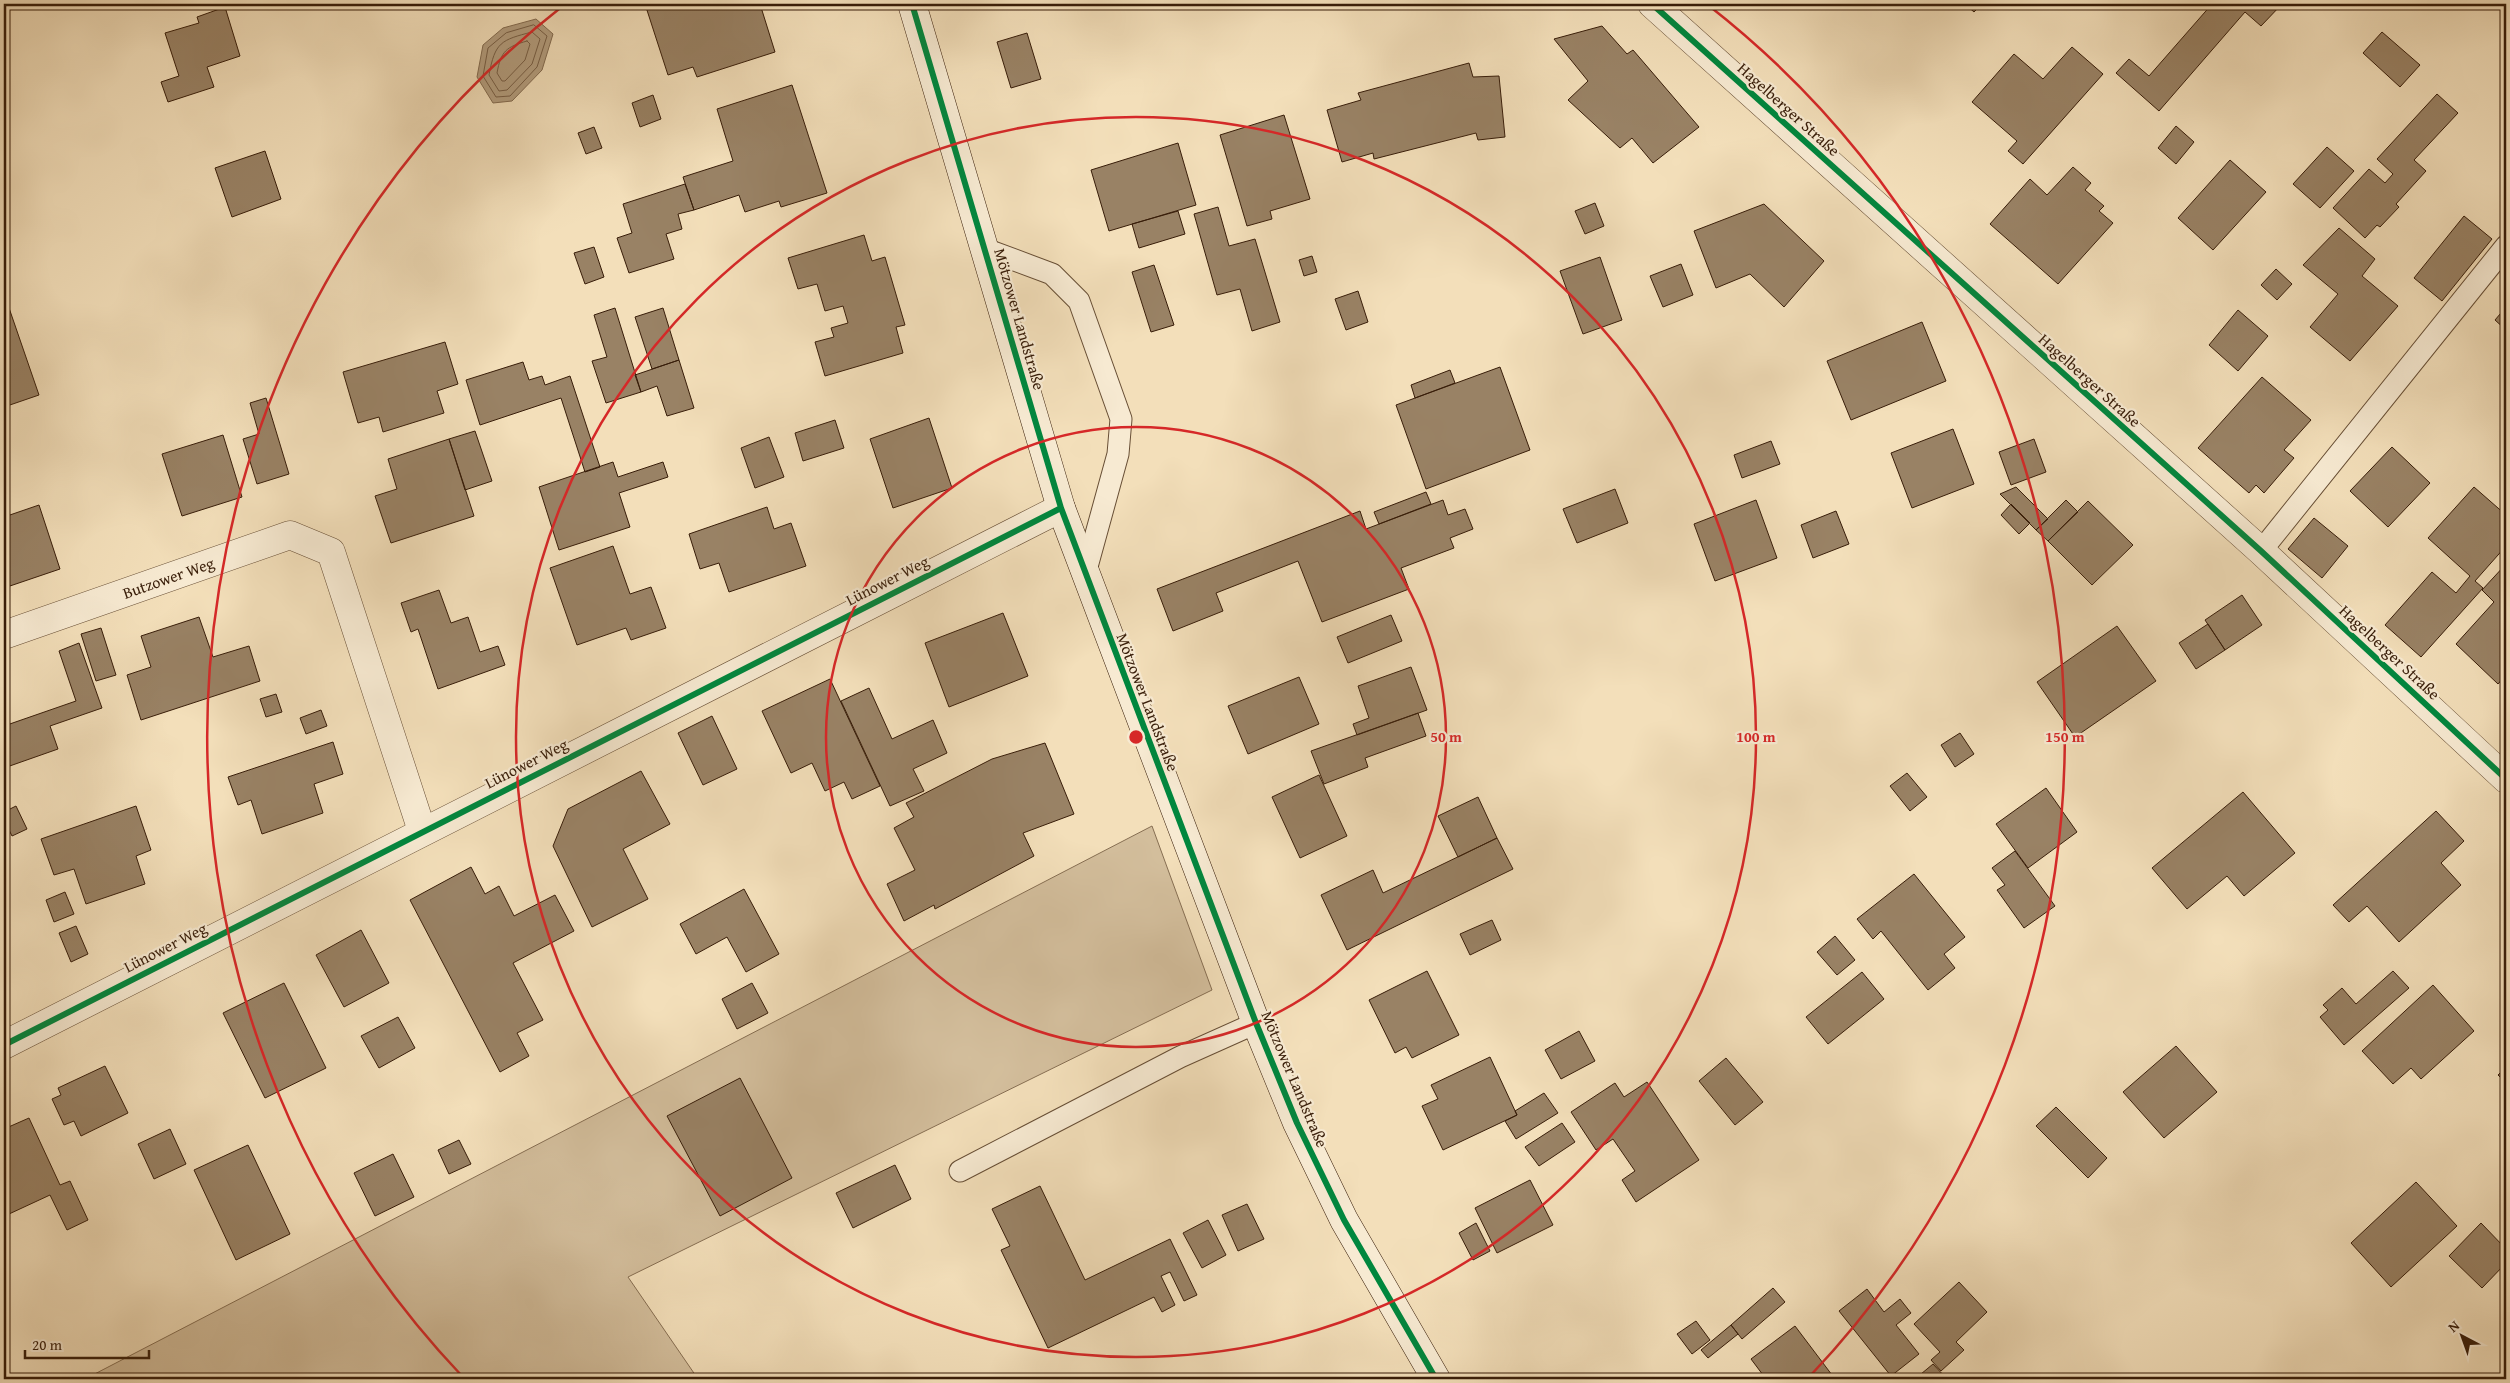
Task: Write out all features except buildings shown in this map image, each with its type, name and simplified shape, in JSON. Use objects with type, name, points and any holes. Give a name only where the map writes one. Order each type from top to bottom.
[{"type":"street","name":"Mötzower Landstraße","points":[[912,4],[1061,508],[1256,1023],[1297,1123],[1344,1220],[1436,1379]]},
{"type":"street","name":"Hagelberger Straße","points":[[1652,4],[2261,551],[2506,780]]},
{"type":"street","name":"Lünower Weg","points":[[4,1045],[1061,508]]},
{"type":"street","name":"Butzower Weg","points":[[4,635],[290,535],[331,552],[422,831]]},
{"type":"lane","points":[[2261,551],[2506,246]]},
{"type":"lane","points":[[985,249],[1052,274],[1079,302],[1121,419],[1118,454],[1085,574]]},
{"type":"lane","points":[[960,1171],[1180,1057],[1256,1023]]},
{"type":"shaded area","points":[[1152,826],[1212,990],[628,1277],[698,1379],[85,1379]]},
{"type":"water","points":[[536,19],[553,34],[542,70],[512,101],[493,103],[477,77],[483,45],[503,28]]},
{"type":"cycle path","points":[[912,4],[1061,508],[1256,1023],[1297,1123],[1344,1220],[1436,1379]]},
{"type":"cycle path","points":[[1652,4],[2261,551],[2506,779]]},
{"type":"cycle path","points":[[4,1045],[1061,508]]}]
